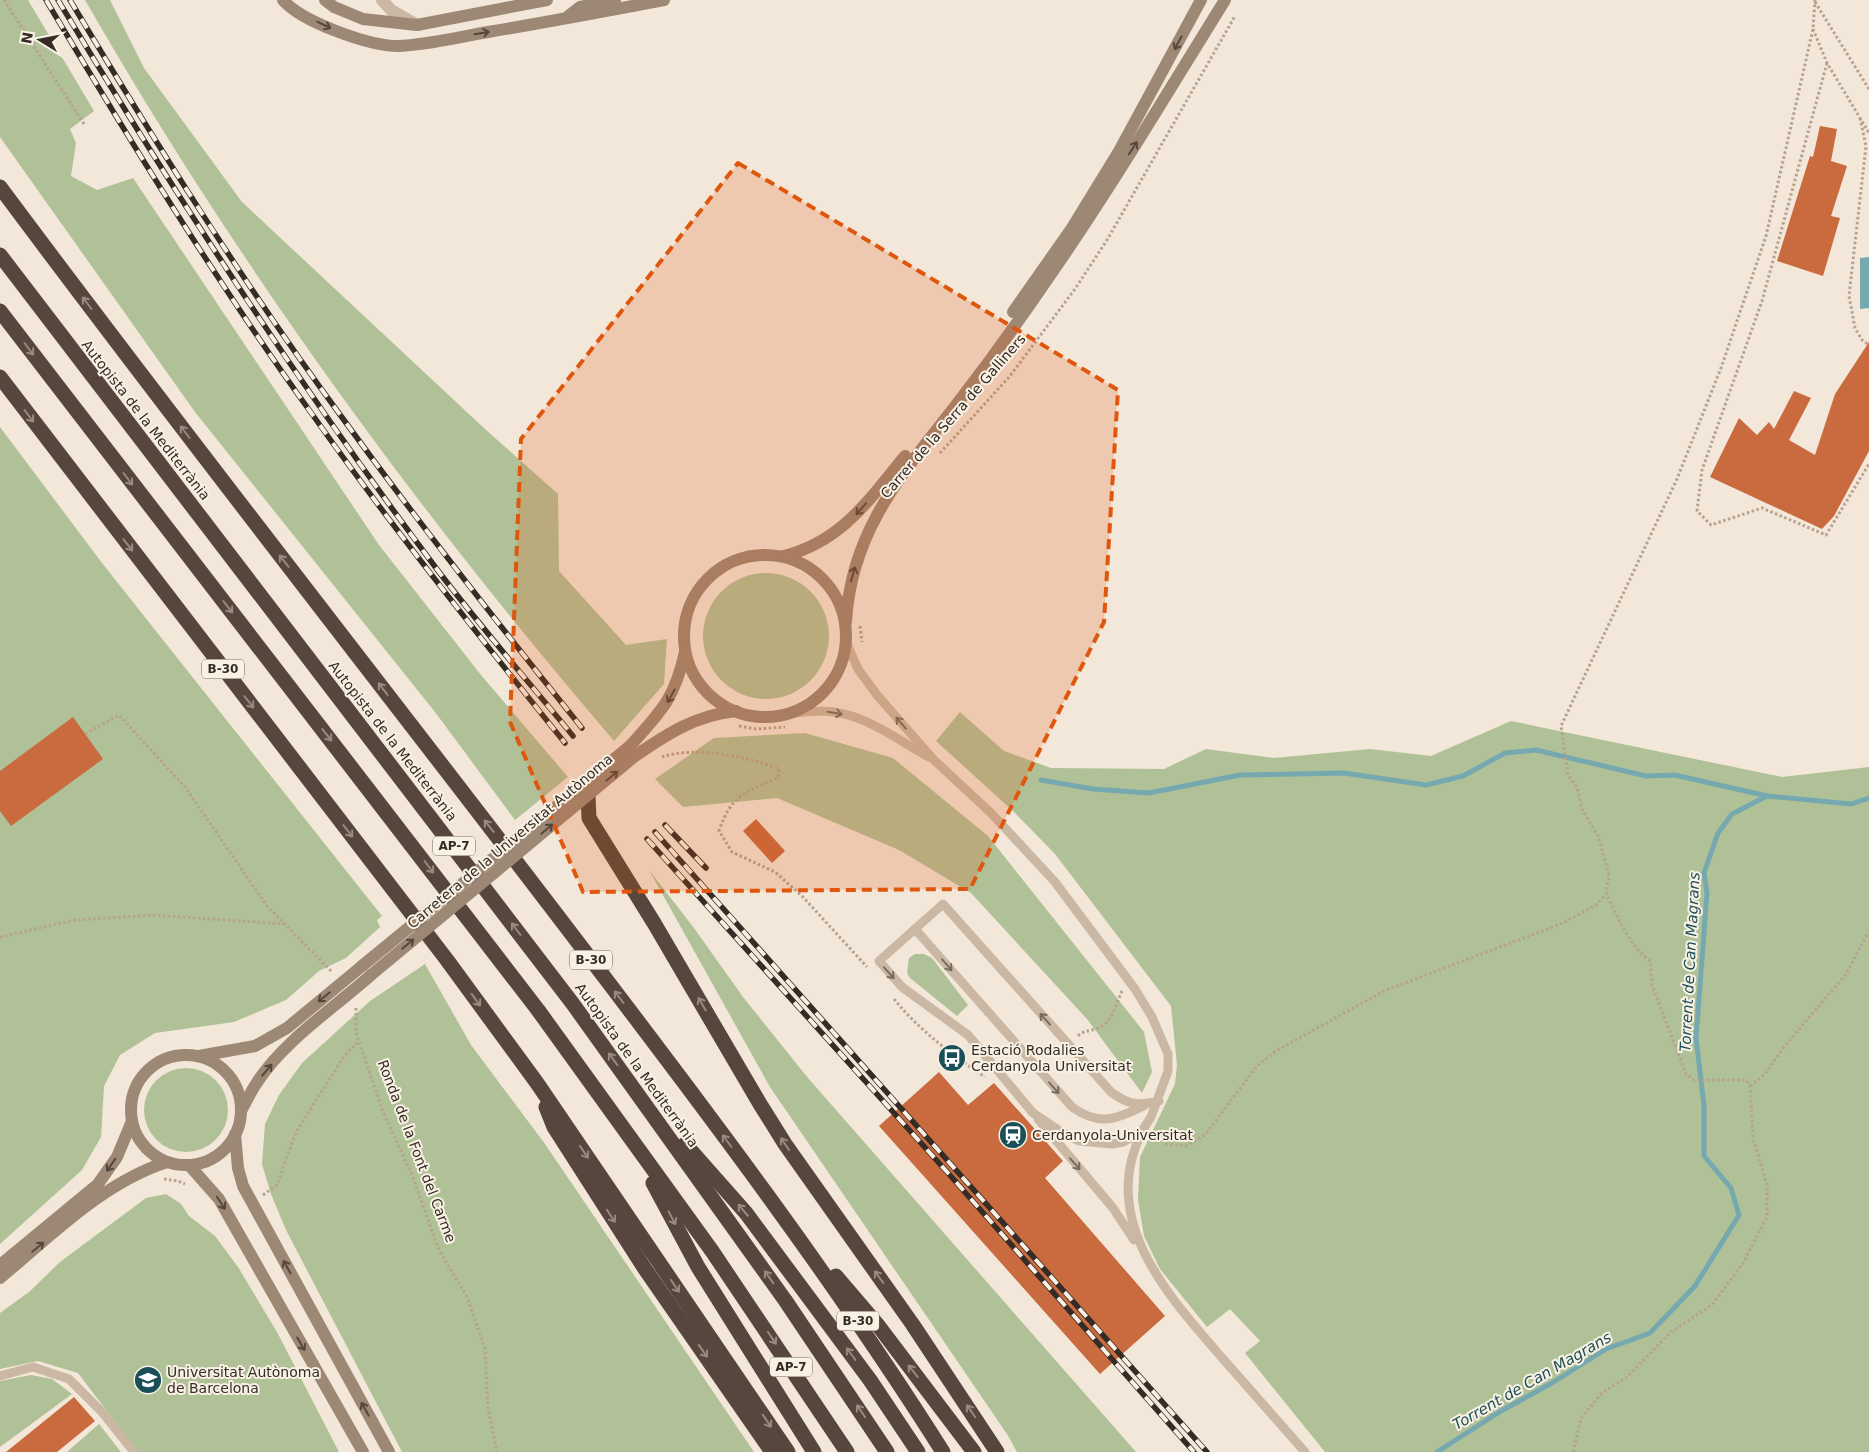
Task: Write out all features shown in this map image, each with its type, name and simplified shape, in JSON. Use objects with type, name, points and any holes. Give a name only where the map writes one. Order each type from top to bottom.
[{"type":"highway","name":"B-30","points":[[0,187],[190,439],[538,890],[767,1194],[859,1323],[943,1452]]},
{"type":"highway","name":"Autopista de la Mediterrània","points":[[0,255],[125,422],[175,482],[439,827],[629,1080],[785,1300],[887,1452]]},
{"type":"highway","name":"AP-7","points":[[0,311],[457,903],[624,1128],[761,1323],[847,1452]]},
{"type":"highway","name":"B-30","points":[[0,377],[447,960],[537,1083],[788,1452]]},
{"type":"highway","points":[[588,795],[589,818],[654,923],[760,1104],[785,1144],[914,1325],[997,1452]]},
{"type":"highway","points":[[629,1080],[746,1213],[870,1380],[918,1452]]},
{"type":"highway","points":[[537,1083],[554,1128],[645,1269],[772,1452]]},
{"type":"highway","points":[[624,1128],[698,1267],[814,1452]]},
{"type":"highway","points":[[767,1194],[877,1324],[974,1452]]},
{"type":"street","points":[[283,0],[289,6],[328,28],[370,43],[396,46],[564,19],[664,0]]},
{"type":"street","points":[[325,0],[334,7],[363,19],[417,25],[547,0]]},
{"type":"street","points":[[382,0],[391,10],[417,25]]},
{"type":"street","points":[[564,19],[580,7],[615,0]]},
{"type":"street","name":"Carrer de la Serra de Galliners","points":[[784,556],[819,544],[855,516],[929,426],[981,358],[1072,228],[1118,153],[1201,0]]},
{"type":"street","name":"Carrer de la Serra de Galliners","points":[[846,622],[851,579],[867,533],[881,506],[896,482],[964,395],[1049,278],[1143,133],[1225,0]]},
{"type":"street","points":[[759,554],[784,556],[796,562],[820,581],[831,594],[846,622],[847,644],[840,670],[825,692],[809,705],[787,714],[761,717],[736,711],[720,702],[706,690],[695,675],[686,649],[684,634],[690,608],[698,592],[708,580],[736,560],[759,554]]},
{"type":"street","name":"Carretera de la Universitat Autònoma","points":[[198,1056],[254,1046],[286,1028],[366,971],[588,795],[633,751],[670,699],[680,676],[686,649]]},
{"type":"street","name":"Carretera de la Universitat Autònoma","points":[[241,1111],[256,1083],[274,1062],[366,971],[633,751],[687,723],[714,714],[736,711]]},
{"type":"street","points":[[0,1266],[98,1184],[117,1157],[132,1121],[132,1098],[145,1073],[159,1062],[180,1055],[198,1056],[217,1065],[229,1076],[237,1090],[241,1111],[235,1134],[238,1168],[243,1186],[389,1452]]},
{"type":"street","points":[[132,1121],[144,1146],[152,1154],[167,1162],[190,1165],[201,1163],[217,1156],[235,1134]]},
{"type":"street","points":[[0,1278],[105,1193],[133,1175],[167,1162]]},
{"type":"street","points":[[190,1165],[219,1199],[363,1452]]},
{"type":"lane","points":[[847,644],[858,669],[877,695],[933,760],[991,813],[1055,882],[1152,1017],[1168,1054],[1168,1071],[1159,1101],[1132,1155],[1129,1187],[1131,1213],[1141,1250]]},
{"type":"lane","points":[[787,714],[823,711],[850,716],[870,724],[933,760]]},
{"type":"lane","points":[[1159,1101],[1145,1104],[1128,1104],[1111,1092],[944,904],[879,962],[902,987],[968,1035],[1113,1208],[1173,1301],[1305,1452]]},
{"type":"lane","points":[[915,929],[1072,1107],[1083,1115],[1100,1120],[1126,1115],[1145,1104]]},
{"type":"lane","points":[[1033,1113],[1073,1138],[1095,1144],[1123,1142],[1144,1128]]},
{"type":"lane","points":[[0,1376],[33,1367],[69,1379],[102,1412],[134,1452]]},
{"type":"path","points":[[4,0],[84,124]]},
{"type":"path","points":[[1144,1128],[1167,1144],[1186,1146],[1205,1135],[1257,1066],[1276,1051],[1384,991],[1563,923],[1596,905],[1606,894],[1609,876],[1598,836],[1582,809],[1577,787],[1568,775],[1562,726],[1677,479],[1722,368],[1766,236],[1813,29],[1815,1]]},
{"type":"path","points":[[1815,1],[1869,89]]},
{"type":"path","name":"Carrer de la Serra de Galliners","points":[[936,457],[1010,376],[1107,240],[1238,9]]},
{"type":"path","points":[[1813,29],[1827,63],[1869,133]]},
{"type":"path","points":[[1827,63],[1762,301],[1702,470],[1696,511],[1711,525],[1762,508],[1826,535],[1869,464]]},
{"type":"path","points":[[1860,118],[1866,146],[1849,296],[1855,328],[1862,340],[1869,344]]},
{"type":"path","points":[[860,624],[862,647]]},
{"type":"path","points":[[85,734],[119,715],[185,787],[267,906],[331,971]]},
{"type":"path","points":[[730,724],[756,729],[793,727]]},
{"type":"path","points":[[668,750],[660,756],[676,752],[706,753],[766,763],[779,769],[778,778],[745,792],[726,810],[719,831],[732,852],[775,872],[802,896],[870,970]]},
{"type":"path","points":[[1573,1452],[1581,1418],[1591,1405],[1602,1393],[1627,1377],[1671,1332],[1712,1305],[1743,1263],[1767,1217],[1767,1186],[1753,1138],[1750,1086],[1746,1080],[1694,1080],[1686,1074],[1652,985],[1650,961],[1640,954],[1606,894]]},
{"type":"path","points":[[0,937],[75,920],[153,914],[285,924]]},
{"type":"path","points":[[1750,1086],[1765,1074],[1784,1047],[1846,974],[1868,933]]},
{"type":"path","points":[[1069,1045],[1082,1032],[1105,1026],[1112,1017],[1126,979]]},
{"type":"path","points":[[892,997],[908,1016],[939,1046],[988,1079]]},
{"type":"path","name":"Ronda de la Font del Carme","points":[[356,1002],[356,1033],[384,1114],[412,1175],[438,1250],[467,1297],[485,1349],[488,1408],[497,1452]]},
{"type":"path","points":[[261,1196],[277,1185],[296,1132],[345,1055],[359,1041]]},
{"type":"path","points":[[156,1179],[178,1181],[187,1185]]},
{"type":"highlighted area","points":[[738,163],[1118,390],[1104,622],[970,889],[583,892],[510,722],[521,439]]},
{"type":"green space","points":[[0,0],[28,0],[94,111],[70,129],[76,143],[71,176],[97,190],[133,178],[379,545],[481,675],[568,777],[515,820],[435,712],[195,412],[0,137]]},
{"type":"green space","points":[[85,0],[110,0],[144,68],[242,202],[486,430],[558,494],[559,571],[626,645],[667,639],[664,684],[614,741],[469,565],[399,474],[332,382],[204,194],[143,98]]},
{"type":"green space","points":[[0,427],[102,563],[382,916],[377,920],[380,927],[346,958],[319,971],[286,1000],[234,1022],[155,1033],[120,1055],[104,1086],[101,1137],[82,1170],[0,1244]]},
{"type":"green space","points":[[766,573],[790,578],[811,591],[824,612],[829,636],[824,660],[811,681],[790,694],[766,699],[742,694],[721,681],[708,660],[703,636],[708,612],[721,591],[742,578]]},
{"type":"green space","points":[[960,712],[1004,751],[1051,768],[1164,769],[1206,749],[1274,758],[1370,749],[1431,756],[1511,721],[1782,777],[1869,767],[1869,1452],[1325,1452],[1245,1353],[1260,1341],[1230,1309],[1207,1327],[1160,1269],[1144,1236],[1138,1200],[1140,1157],[1175,1084],[1177,1065],[1171,1006],[1055,854],[1014,812],[936,741]]},
{"type":"green space","points":[[805,733],[893,758],[988,836],[1144,1032],[1152,1072],[1142,1093],[1087,1019],[971,893],[899,850],[777,798],[683,807],[655,779],[714,738]]},
{"type":"green space","points":[[649,870],[694,928],[743,997],[808,1078],[1136,1452],[1017,1452],[1007,1434],[770,1087]]},
{"type":"green space","points":[[915,954],[924,954],[932,958],[968,1005],[957,1016],[910,978],[907,973],[909,958]]},
{"type":"green space","points":[[425,964],[471,1045],[545,1144],[754,1452],[402,1452],[286,1230],[271,1194],[262,1164],[265,1124],[279,1095],[302,1063],[370,1001]]},
{"type":"green space","points":[[186,1068],[202,1071],[216,1080],[225,1094],[228,1110],[225,1126],[216,1140],[202,1149],[186,1152],[170,1149],[156,1140],[147,1126],[144,1110],[147,1094],[156,1080],[170,1071]]},
{"type":"green space","name":"Universitat Autònoma de Barcelona","points":[[166,1194],[181,1204],[189,1216],[215,1236],[238,1267],[277,1332],[339,1452],[138,1452],[78,1373],[38,1361],[0,1369],[0,1313],[29,1292],[60,1262],[146,1198]]},
{"type":"green space","points":[[31,1375],[52,1379],[72,1394],[0,1447],[0,1381]]},
{"type":"green space","points":[[99,1424],[121,1452],[67,1452]]},
{"type":"water","points":[[1869,257],[1869,308],[1860,309],[1860,258]]},
{"type":"building","points":[[1820,126],[1837,129],[1831,161],[1847,166],[1831,216],[1840,218],[1823,276],[1777,261],[1810,156],[1813,157]]},
{"type":"building","points":[[1869,342],[1869,451],[1834,516],[1822,529],[1710,477],[1739,418],[1757,435],[1769,422],[1774,429],[1794,391],[1811,398],[1789,440],[1815,455],[1835,394]]},
{"type":"building","points":[[73,717],[103,759],[11,826],[0,811],[0,771]]},
{"type":"building","points":[[756,819],[785,851],[772,863],[743,831]]},
{"type":"building","points":[[939,1072],[968,1105],[994,1083],[1063,1161],[1045,1178],[1165,1316],[1100,1374],[879,1126]]},
{"type":"building","points":[[74,1397],[95,1421],[57,1452],[6,1452]]},
{"type":"waterway","points":[[1041,780],[1093,789],[1149,793],[1240,775],[1344,773],[1426,785],[1463,776],[1505,753],[1536,750],[1646,776],[1675,775],[1767,796]]},
{"type":"waterway","name":"Torrent de Can Magrans","points":[[1437,1452],[1501,1411],[1552,1383],[1606,1349],[1650,1333],[1695,1286],[1739,1215],[1731,1188],[1704,1156],[1704,1106],[1696,1038],[1707,893],[1704,873],[1718,833],[1732,814],[1767,796],[1851,804],[1869,798]]},
{"type":"railway","points":[[46,0],[174,210],[276,364],[404,539],[565,743]]},
{"type":"railway","points":[[58,0],[147,145],[287,359],[436,568],[573,736]]},
{"type":"railway","points":[[70,0],[134,106],[269,315],[370,456],[429,534],[582,728]]},
{"type":"railway","points":[[665,825],[706,868]]},
{"type":"railway","points":[[655,832],[1207,1452]]},
{"type":"railway","points":[[647,839],[948,1173],[1194,1452]]},
{"type":"place","name":"Estació Rodalies Cerdanyola Universitat","points":[[952,1058]]},
{"type":"place","name":"Cerdanyola-Universitat","points":[[1013,1135]]},
{"type":"place","name":"Universitat Autònoma de Barcelona","points":[[148,1380]]}]
